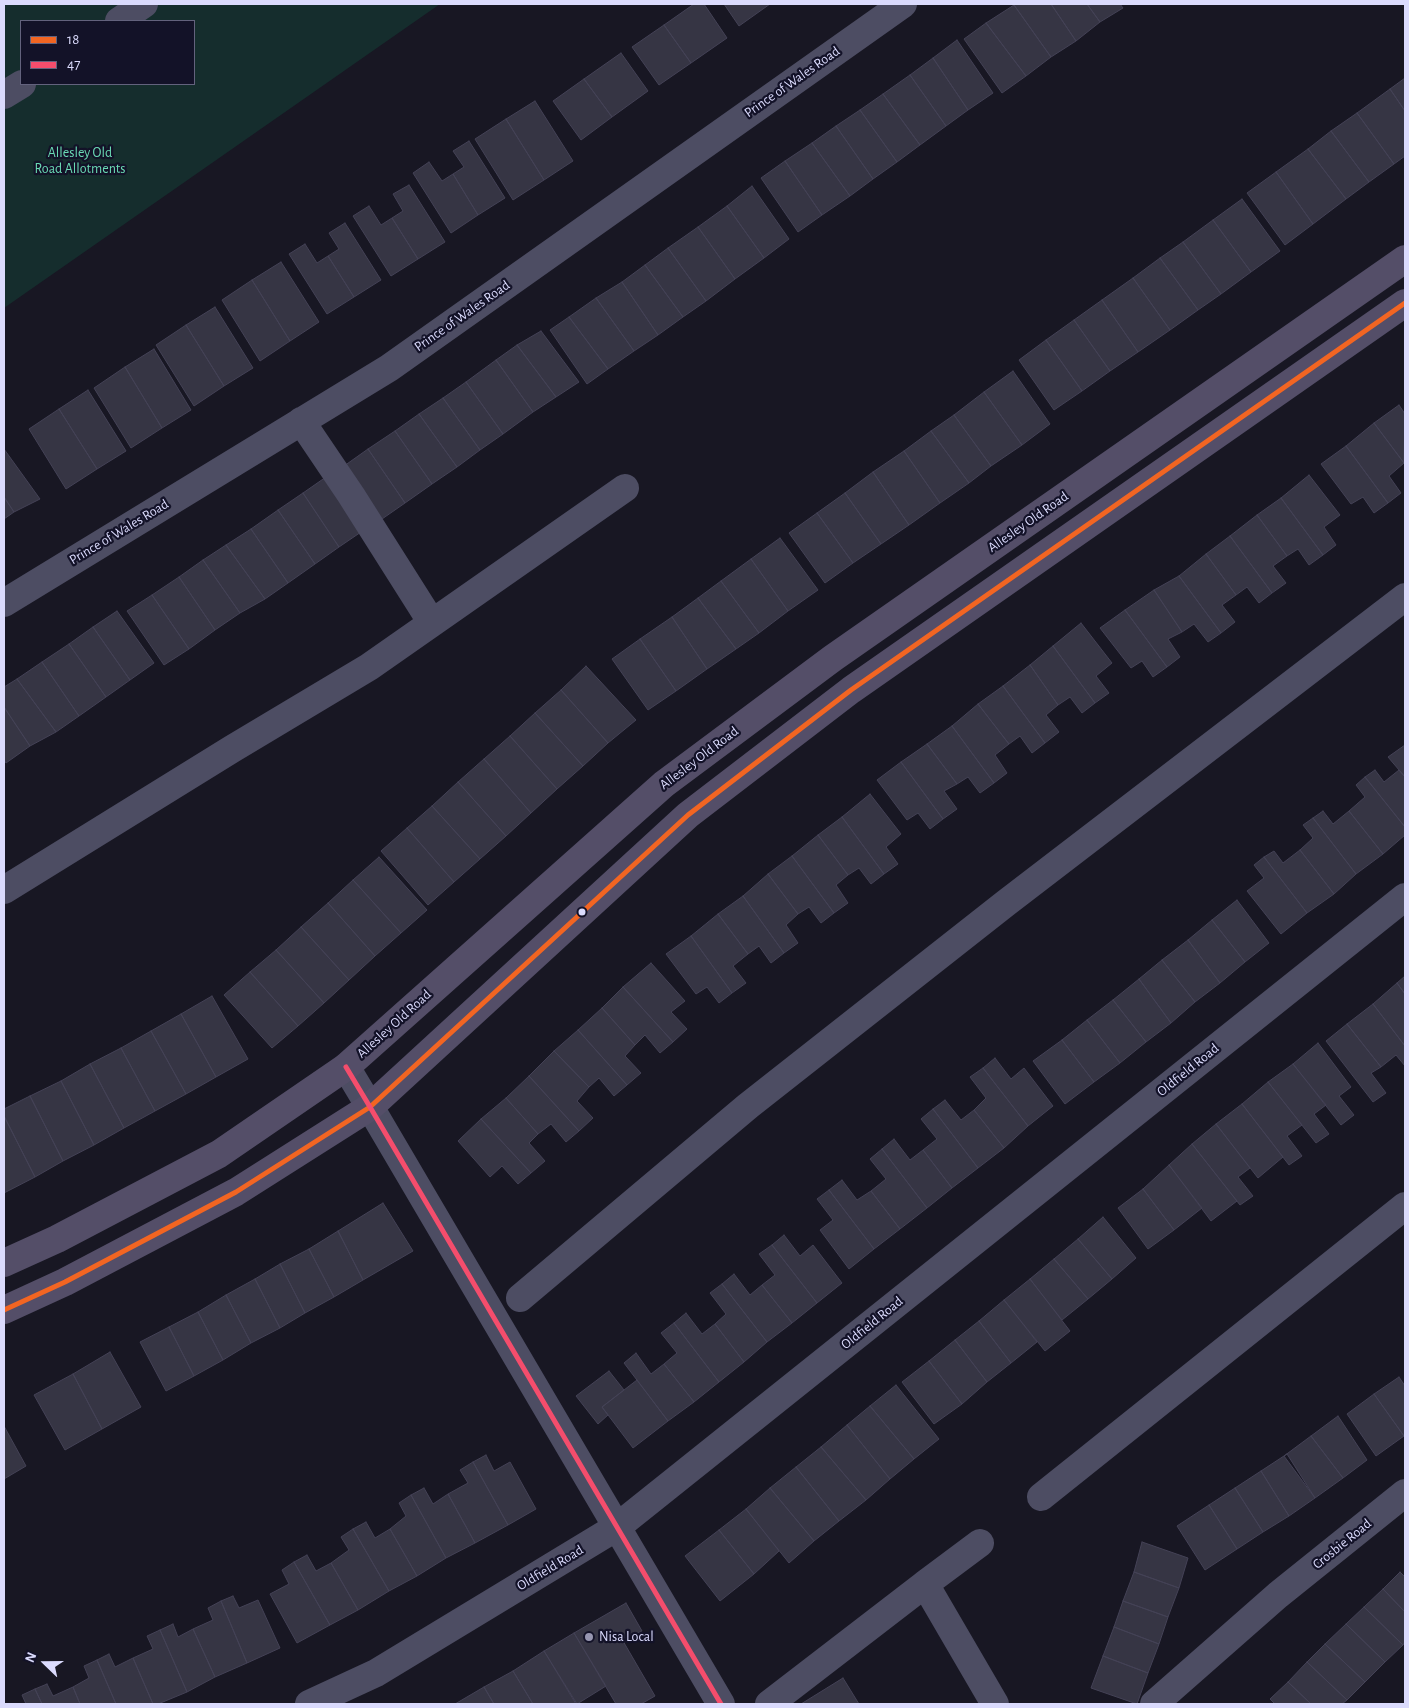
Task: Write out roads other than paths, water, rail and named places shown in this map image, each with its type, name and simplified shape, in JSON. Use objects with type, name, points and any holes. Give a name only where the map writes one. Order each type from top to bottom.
[{"type":"main road","name":"Allesley Old Road","points":[[4,1263],[57,1239],[220,1154],[346,1067],[664,784],[832,658],[1405,259]]},
{"type":"main road","points":[[4,1310],[65,1282],[236,1192],[370,1107],[688,815],[851,690],[1405,303]]},
{"type":"main road","points":[[1071,492],[1092,522]]},
{"type":"street","points":[[120,20],[144,4]]},
{"type":"street","name":"Prince of Wales Road","points":[[4,603],[389,368],[903,4]]},
{"type":"street","points":[[4,95],[20,85]]},
{"type":"street","points":[[301,421],[351,495],[432,623]]},
{"type":"street","points":[[4,890],[369,667],[625,488]]},
{"type":"street","points":[[520,1298],[763,1094],[1405,597]]},
{"type":"street","name":"Oldfield Road","points":[[309,1704],[376,1673],[616,1527],[1405,897]]},
{"type":"street","points":[[346,1067],[721,1704]]},
{"type":"street","points":[[1041,1497],[1405,1206]]},
{"type":"street","name":"Crosbie Road","points":[[1154,1704],[1278,1595],[1405,1493]]},
{"type":"street","points":[[769,1704],[980,1543]]},
{"type":"street","points":[[925,1584],[995,1704]]},
{"type":"place","name":"Nisa Local","points":[[589,1637]]},
{"type":"park label","name":"Allesley Old Road Allotments","points":[[80,162]]}]
